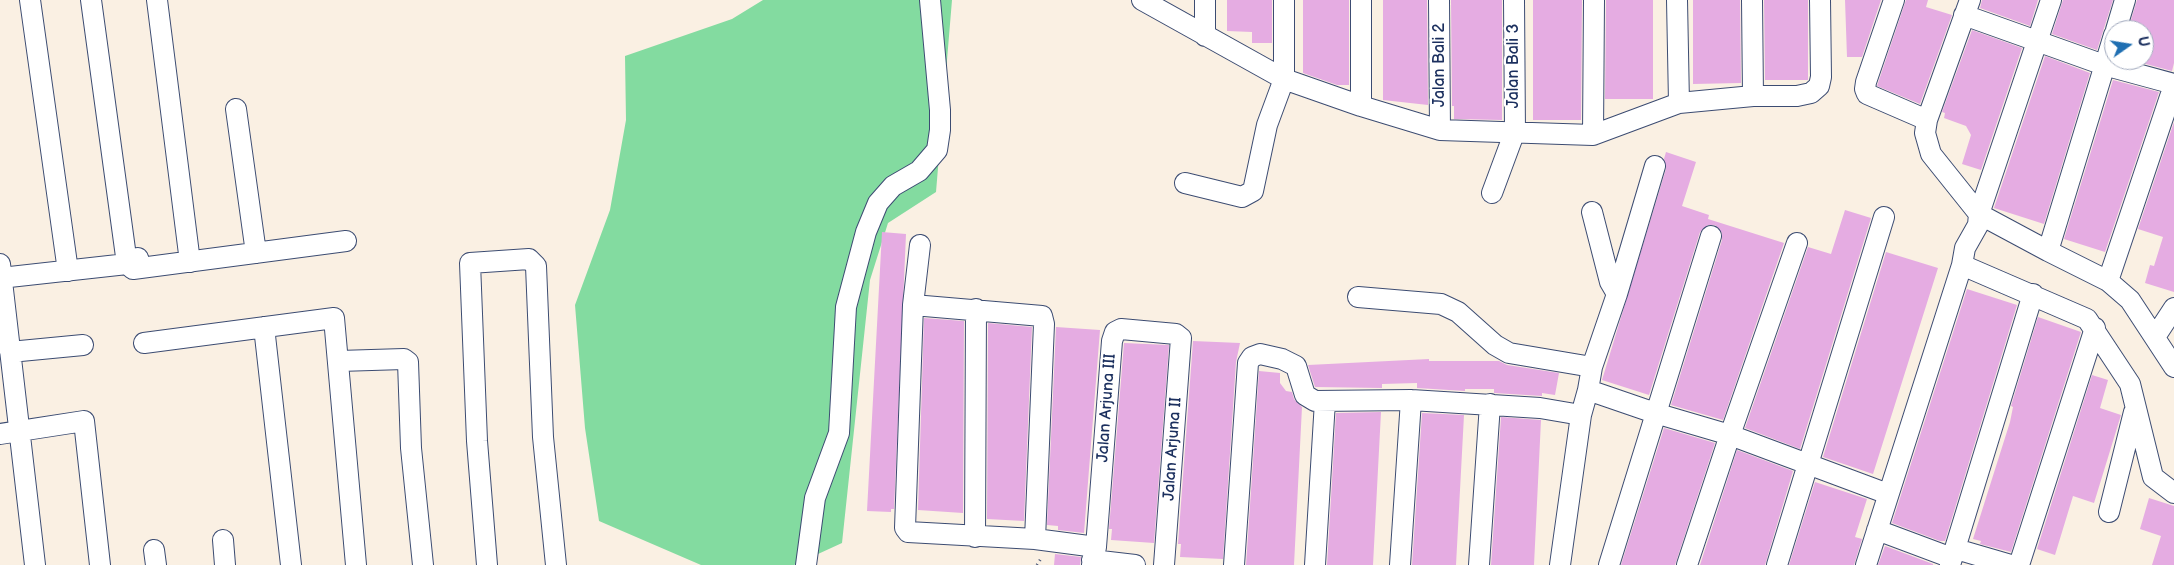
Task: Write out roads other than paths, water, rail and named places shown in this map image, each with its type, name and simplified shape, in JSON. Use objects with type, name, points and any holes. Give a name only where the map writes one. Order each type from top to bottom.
[{"type":"street","points":[[30,0],[68,271]]},
{"type":"street","points":[[92,0],[126,264]]},
{"type":"street","points":[[157,0],[189,256]]},
{"type":"street","points":[[806,565],[814,498],[839,433],[846,307],[866,232],[878,203],[893,186],[919,171],[937,150],[940,110],[930,0]]},
{"type":"street","points":[[1142,0],[1284,79],[1361,106],[1440,130],[1593,135],[1679,103],[1753,96],[1797,96],[1811,93],[1819,86],[1821,77],[1820,0]]},
{"type":"street","points":[[1205,0],[1205,36]]},
{"type":"street","points":[[1185,183],[1242,197],[1253,191],[1267,125],[1284,79],[1284,0]]},
{"type":"street","points":[[1360,0],[1361,106]]},
{"type":"street","name":"Jalan Bali 2","points":[[1440,0],[1440,130]]},
{"type":"street","name":"Jalan Bali 3","points":[[1514,0],[1515,131]]},
{"type":"street","points":[[1593,135],[1594,0]]},
{"type":"street","points":[[1676,0],[1679,103]]},
{"type":"street","points":[[1752,0],[1753,96]]},
{"type":"street","points":[[1882,32],[1883,0]]},
{"type":"street","points":[[1894,0],[1866,82],[1867,94],[1927,120]]},
{"type":"street","points":[[1866,565],[1964,256],[1978,220],[2051,0]]},
{"type":"street","points":[[2119,20],[2125,0]]},
{"type":"street","points":[[2048,251],[2104,65],[2038,41],[1967,7],[1927,120],[1925,133],[1931,154],[1978,220],[2108,280],[2130,300],[2174,368]]},
{"type":"street","points":[[2108,280],[2174,85],[2122,70]]},
{"type":"street","points":[[236,109],[256,253]]},
{"type":"street","points":[[1492,193],[1515,131]]},
{"type":"street","points":[[1560,565],[1581,415],[1592,367],[1617,294],[1655,166]]},
{"type":"street","points":[[1592,212],[1610,282],[1617,294]]},
{"type":"street","points":[[1777,565],[1884,217]]},
{"type":"street","points":[[1609,565],[1711,236]]},
{"type":"street","points":[[35,565],[10,433],[10,352],[0,274],[68,271],[126,264],[133,258],[189,256],[211,246],[217,258],[346,242]]},
{"type":"street","points":[[1687,565],[1797,244]]},
{"type":"street","points":[[920,245],[913,305],[905,528],[908,532],[1035,539],[1094,557],[1135,565]]},
{"type":"street","points":[[1964,256],[2033,294],[2087,319],[2130,384],[2150,468],[2157,481],[2174,492]]},
{"type":"street","points":[[487,565],[477,441],[470,263],[529,259],[536,266],[543,436],[556,565]]},
{"type":"street","points":[[1953,557],[2033,294]]},
{"type":"street","points":[[1358,297],[1441,304],[1458,312],[1495,345],[1509,354],[1592,367]]},
{"type":"street","points":[[913,305],[1042,316],[1044,324],[1035,539]]},
{"type":"street","points":[[2155,337],[2174,308]]},
{"type":"street","points":[[976,309],[976,537]]},
{"type":"street","points":[[144,343],[334,318],[356,565]]},
{"type":"street","points":[[264,327],[291,565]]},
{"type":"street","points":[[2019,565],[2094,328]]},
{"type":"street","name":"Jalan Arjuna III","points":[[1094,557],[1112,341],[1115,332],[1121,329],[1176,334]]},
{"type":"street","name":"Jalan Arjuna II","points":[[1164,565],[1181,346],[1180,338],[1176,334]]},
{"type":"street","points":[[10,352],[83,345]]},
{"type":"street","points":[[1234,565],[1248,363],[1252,356],[1260,354],[1282,359],[1296,366],[1304,395],[1315,401],[1412,400],[1490,404],[1540,408],[1581,415]]},
{"type":"street","points":[[339,361],[404,358],[408,362],[411,448],[423,565]]},
{"type":"street","points":[[1588,390],[1655,413],[1730,435],[1888,494]]},
{"type":"street","points":[[1400,565],[1412,400]]},
{"type":"street","points":[[1316,565],[1325,401]]},
{"type":"street","points":[[1479,565],[1490,404]]},
{"type":"street","points":[[2109,512],[2136,405]]},
{"type":"street","points":[[10,433],[84,421],[100,565]]},
{"type":"street","points":[[1877,530],[1953,557],[2011,565]]},
{"type":"street","points":[[223,540],[225,565]]}]
